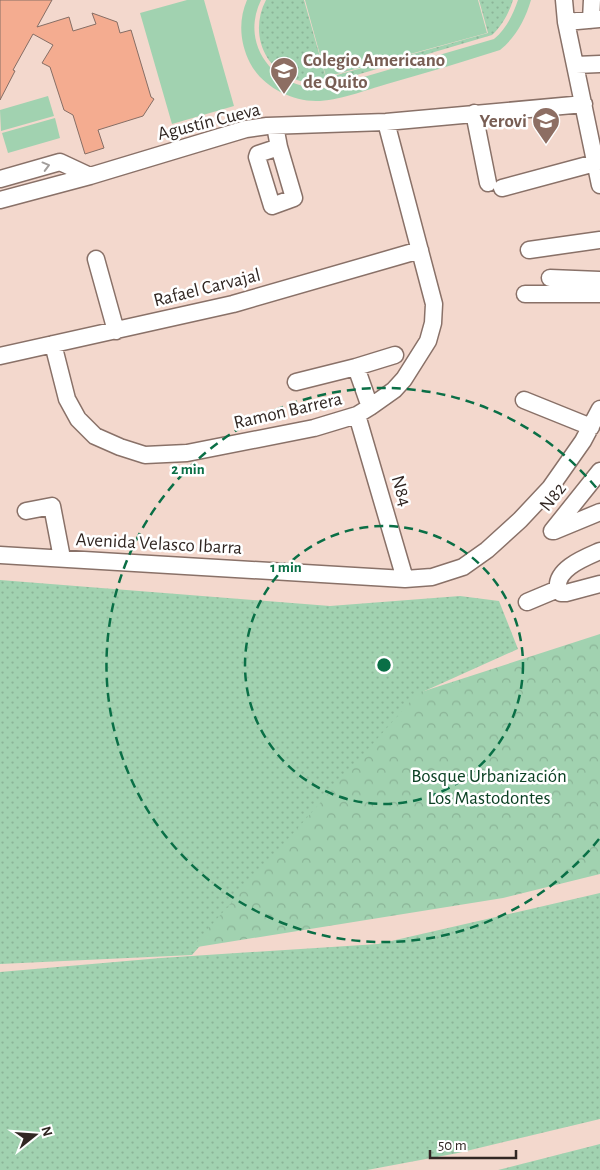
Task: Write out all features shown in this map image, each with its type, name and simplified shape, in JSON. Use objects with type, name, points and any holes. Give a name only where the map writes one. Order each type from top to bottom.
[{"type":"street","points":[[564,0],[566,22],[600,185]]},
{"type":"street","points":[[566,22],[596,19],[592,0]]},
{"type":"street","points":[[576,65],[600,64]]},
{"type":"street","name":"Agustín Cueva","points":[[0,200],[90,176],[246,129],[275,126],[386,122],[584,104]]},
{"type":"street","points":[[474,113],[495,186],[596,163]]},
{"type":"street","name":"Ramon Barrera","points":[[53,344],[68,399],[78,419],[95,436],[145,455],[187,453],[271,438],[314,428],[364,411],[394,390],[404,379],[428,341],[433,323],[434,304],[386,122]]},
{"type":"street","points":[[275,126],[279,147]]},
{"type":"street","points":[[0,179],[60,162],[90,176]]},
{"type":"street","points":[[529,250],[600,240]]},
{"type":"street","name":"Rafael Carvajal","points":[[0,356],[233,304],[420,250]]},
{"type":"street","points":[[96,259],[116,330]]},
{"type":"street","points":[[550,278],[600,280]]},
{"type":"street","points":[[526,294],[600,294]]},
{"type":"street","points":[[296,382],[395,355]]},
{"type":"street","name":"N84","points":[[356,367],[364,411],[405,579]]},
{"type":"street","points":[[524,400],[591,427]]},
{"type":"street","name":"Avenida Velasco Ibarra","points":[[0,555],[405,579],[432,577],[462,567],[487,550],[536,504],[564,469],[591,427],[600,409]]},
{"type":"street","name":"N82","points":[[600,471],[552,532],[600,512]]},
{"type":"street","points":[[26,512],[52,506],[62,558]]},
{"type":"street","points":[[600,551],[586,557],[560,576],[557,582],[558,589],[566,594],[600,584]]},
{"type":"street","points":[[527,602],[558,589]]},
{"type":"green space","points":[[187,0],[204,0],[234,106],[172,124],[140,13]]},
{"type":"green space","points":[[247,0],[261,0],[254,29],[256,43],[269,66],[280,76],[292,83],[309,88],[326,88],[494,39],[509,21],[518,0],[531,0],[519,28],[511,40],[500,50],[352,95],[316,101],[296,98],[278,91],[255,71],[244,48],[241,32],[242,16]]},
{"type":"green space","points":[[266,0],[304,0],[326,78],[488,33],[479,0],[513,0],[505,19],[492,35],[326,84],[296,80],[281,72],[272,64],[261,45],[259,34],[261,11]]},
{"type":"green space","points":[[305,0],[478,0],[487,33],[326,77]]},
{"type":"green space","points":[[48,96],[54,116],[1,131],[0,110]]},
{"type":"green space","points":[[55,118],[60,138],[8,153],[2,133]]},
{"type":"green space","points":[[0,580],[330,606],[460,596],[499,601],[518,649],[418,694],[192,955],[0,964]]},
{"type":"green space","name":"Bosque Urbanización Los Mastodontes","points":[[600,634],[600,874],[503,898],[191,948],[418,693]]},
{"type":"green space","points":[[600,893],[600,1119],[458,1153],[367,1170],[0,1170],[0,972],[161,958],[378,944]]},
{"type":"green space","points":[[600,1144],[600,1170],[498,1170]]},
{"type":"building","points":[[0,0],[52,0],[37,27],[69,17],[73,31],[96,24],[92,13],[117,22],[120,33],[131,30],[151,97],[154,99],[143,116],[98,130],[104,148],[85,154],[73,115],[64,110],[50,67],[42,63],[53,45],[33,34],[13,70],[15,71],[0,100]]},
{"type":"place","name":"Colegio Americano de Quito","points":[[284,95]]},
{"type":"place","name":"Yerovi","points":[[546,145]]}]
